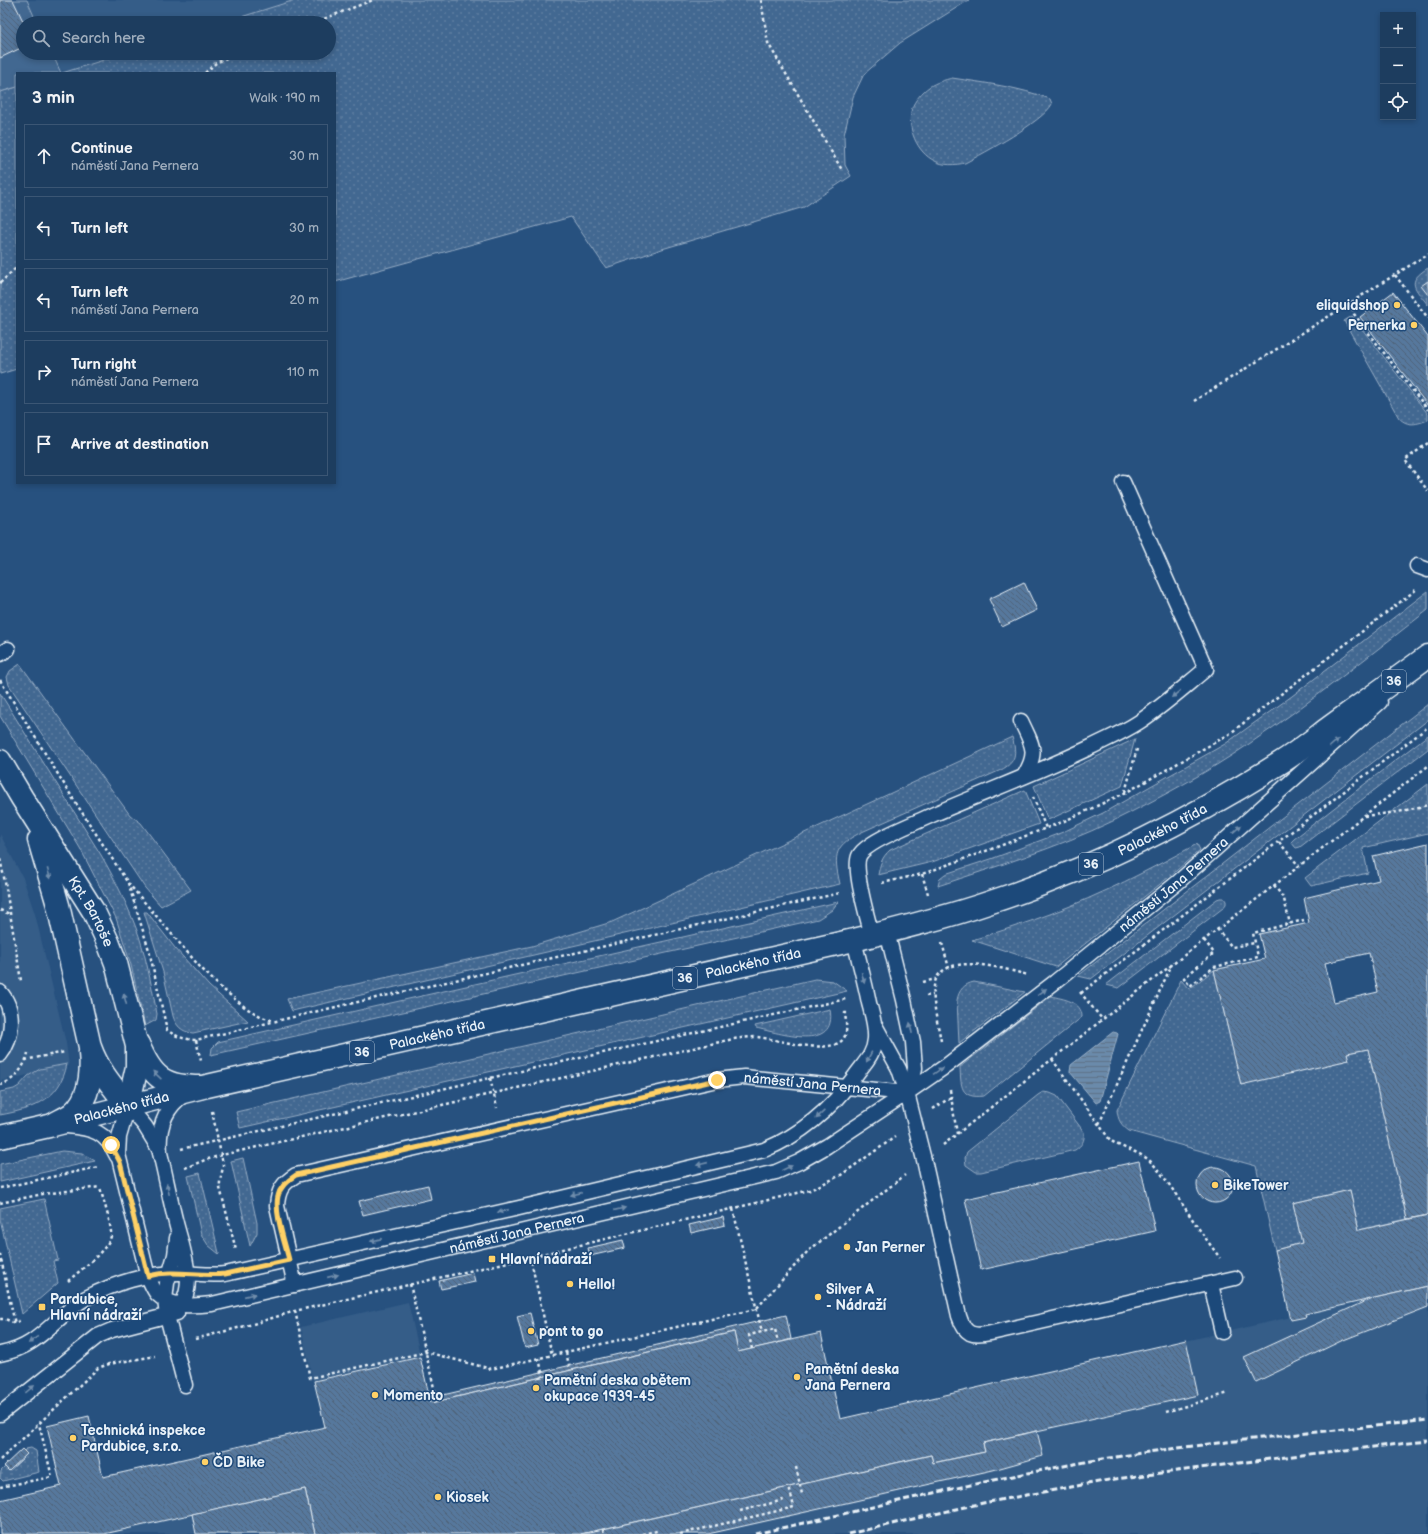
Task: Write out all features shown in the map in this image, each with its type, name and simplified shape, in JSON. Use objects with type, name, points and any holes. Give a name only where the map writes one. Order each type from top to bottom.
[{"type":"main road","name":"Palackého třída","points":[[0,1137],[206,1086],[871,936],[935,920],[970,909],[1046,883],[1104,858],[1234,791],[1282,762],[1428,658]]},
{"type":"main road","name":"Kpt. Bartoše","points":[[0,761],[94,912],[103,929],[116,963],[135,1037],[137,1057],[137,1067],[128,1106]]},
{"type":"main road","name":"Kpt. Bartoše","points":[[22,798],[34,827],[58,905],[90,1046],[102,1074],[128,1106]]},
{"type":"main road","name":"Kpt. Bartoše","points":[[135,1037],[147,1064],[153,1072],[164,1081],[182,1086],[206,1086]]},
{"type":"main road","name":"Kpt. Bartoše","points":[[49,1126],[74,1113],[83,1101],[90,1076],[90,1046]]},
{"type":"lane","points":[[0,1354],[32,1342],[72,1308],[92,1295],[128,1281],[170,1273],[187,1280],[241,1271],[511,1210],[764,1150],[806,1128],[848,1087],[871,1055],[875,1039],[868,994],[871,936],[858,871],[859,856],[866,848],[885,837],[1059,762],[1126,730],[1145,718],[1206,669],[1123,482]]},
{"type":"lane","name":"náměstí Jana Pernera","points":[[165,1300],[182,1304],[212,1304],[776,1172],[799,1162],[827,1146],[946,1066],[1054,982],[1177,883],[1428,658]]},
{"type":"lane","points":[[1021,721],[1031,742],[1033,755],[1032,763],[1024,776]]},
{"type":"lane","points":[[871,936],[901,987],[909,1020],[915,1054],[913,1078],[907,1093]]},
{"type":"lane","points":[[0,992],[8,1005],[11,1032],[6,1046],[0,1056]]},
{"type":"lane","points":[[872,1014],[879,1033],[899,1069],[907,1093],[924,1160],[959,1316],[966,1331],[977,1335],[991,1333],[1235,1278]]},
{"type":"lane","name":"náměstí Jana Pernera","points":[[295,1285],[278,1215],[278,1196],[287,1180],[296,1175],[717,1080],[744,1077],[907,1093]]},
{"type":"lane","points":[[167,1316],[174,1312],[182,1304],[185,1298],[187,1280],[185,1258],[160,1154],[159,1136],[167,1111],[184,1095],[206,1086]]},
{"type":"lane","points":[[128,1106],[151,1135],[160,1154]]},
{"type":"lane","points":[[128,1106],[119,1137],[118,1148],[120,1162],[148,1276],[157,1294],[165,1300]]},
{"type":"lane","points":[[49,1126],[87,1128],[100,1133],[111,1145],[120,1162]]},
{"type":"lane","points":[[176,1224],[175,1255],[165,1300],[167,1316],[185,1385]]},
{"type":"lane","points":[[180,1239],[192,1264],[198,1270],[206,1274],[220,1275]]},
{"type":"lane","points":[[165,1300],[187,1280]]},
{"type":"lane","points":[[1211,1284],[1222,1332]]},
{"type":"lane","points":[[0,1414],[98,1336],[112,1330],[212,1304]]},
{"type":"path","points":[[331,16],[373,0]]},
{"type":"path","points":[[761,0],[768,43],[842,170]]},
{"type":"path","points":[[206,72],[216,63],[222,60]]},
{"type":"path","points":[[1194,401],[1428,254]]},
{"type":"path","points":[[0,282],[16,268]]},
{"type":"path","points":[[1395,275],[1428,318]]},
{"type":"path","points":[[1351,302],[1354,314],[1428,410]]},
{"type":"path","points":[[1428,443],[1405,460],[1428,491]]},
{"type":"path","points":[[128,883],[149,950],[167,1030],[174,1036],[196,1040],[922,874],[997,848],[1125,793],[1228,735],[1422,585]]},
{"type":"path","points":[[0,680],[72,797],[128,883],[200,967],[220,987],[246,1008],[262,1017],[274,1021]]},
{"type":"path","points":[[1125,793],[1145,718]]},
{"type":"path","points":[[1081,993],[1428,727]]},
{"type":"path","points":[[295,1311],[310,1378],[426,1352],[491,1369],[756,1309],[808,1251],[1217,929],[1428,766]]},
{"type":"path","points":[[1024,776],[1046,828]]},
{"type":"path","points":[[1363,816],[1398,812],[1428,805]]},
{"type":"path","points":[[1279,842],[1299,866]]},
{"type":"path","points":[[0,860],[21,984]]},
{"type":"path","points":[[1274,885],[1284,900],[1290,924]]},
{"type":"path","points":[[0,910],[10,914]]},
{"type":"path","points":[[1204,940],[1214,953],[1184,978],[1190,986],[1214,967],[1258,957],[1252,933],[1304,920]]},
{"type":"path","points":[[1217,929],[1232,947],[1255,943]]},
{"type":"path","points":[[934,995],[936,979],[941,973],[949,968],[972,964],[993,966],[1054,982],[1081,993],[1102,1019]]},
{"type":"path","points":[[1098,1124],[1173,964]]},
{"type":"path","points":[[901,987],[936,979]]},
{"type":"path","points":[[184,1148],[483,1079],[868,994]]},
{"type":"path","points":[[184,1169],[222,1155],[732,1039],[758,1038],[819,1047],[830,1046],[841,1042],[846,1035],[847,1026],[845,1013],[872,1014]]},
{"type":"path","points":[[196,1040],[200,1058]]},
{"type":"path","points":[[0,1085],[14,1077],[26,1060],[29,1047]]},
{"type":"path","points":[[26,1060],[65,1052]]},
{"type":"path","points":[[1052,1059],[1110,1140],[1144,1157],[1161,1173],[1193,1221],[1235,1278]]},
{"type":"path","points":[[213,1117],[222,1155],[223,1170],[220,1176],[220,1188],[241,1271]]},
{"type":"path","points":[[0,1188],[100,1167]]},
{"type":"path","points":[[0,1203],[43,1194],[100,1187],[110,1228],[110,1238],[101,1252],[62,1286]]},
{"type":"path","points":[[733,1209],[762,1332]]},
{"type":"path","points":[[524,1231],[552,1355]]},
{"type":"path","points":[[0,1254],[14,1323]]},
{"type":"path","points":[[0,1460],[98,1368],[109,1364],[155,1356],[174,1344],[253,1324],[295,1311],[530,1257]]},
{"type":"path","points":[[410,1284],[437,1401]]},
{"type":"path","points":[[246,1296],[253,1324]]},
{"type":"path","points":[[14,1323],[27,1316]]},
{"type":"path","points":[[0,1319],[5,1319],[14,1323]]},
{"type":"path","points":[[752,1349],[749,1335],[775,1329],[778,1343]]},
{"type":"path","points":[[566,1352],[570,1370]]},
{"type":"path","points":[[539,1358],[543,1376]]},
{"type":"path","points":[[367,1365],[368,1369]]},
{"type":"path","points":[[1166,1412],[1229,1393]]},
{"type":"path","points":[[0,1488],[52,1477],[39,1423]]},
{"type":"path","points":[[796,1467],[802,1494]]},
{"type":"path","points":[[680,1534],[794,1507],[789,1487]]},
{"type":"path","points":[[740,1511],[784,1500]]},
{"type":"path","points":[[603,1529],[604,1534]]},
{"type":"path","points":[[642,1534],[657,1531]]},
{"type":"shaded area","points":[[0,0],[27,0],[34,16],[16,16],[16,60],[55,60],[61,72],[16,72],[16,87],[0,92]]},
{"type":"shaded area","points":[[27,0],[295,0],[244,16],[34,16]]},
{"type":"shaded area","points":[[295,0],[969,0],[900,43],[864,74],[853,97],[844,135],[845,165],[851,176],[804,207],[662,249],[606,268],[571,217],[336,282],[336,72],[65,72],[104,60],[336,60],[336,16],[244,16]]},
{"type":"shaded area","points":[[56,60],[104,60],[65,72],[62,72]]},
{"type":"shaded area","points":[[952,78],[1026,91],[1050,99],[1052,104],[1047,111],[1026,128],[965,163],[950,165],[938,163],[923,152],[914,139],[911,123],[912,108],[919,96],[929,87],[940,81]]},
{"type":"shaded area","points":[[16,87],[16,369],[0,374],[0,92]]},
{"type":"shaded area","points":[[1428,268],[1428,305],[1416,290],[1414,281],[1416,277]]},
{"type":"shaded area","points":[[1352,316],[1428,414],[1428,420],[1409,424],[1399,418],[1344,321]]},
{"type":"shaded area","points":[[1428,591],[1428,610],[1295,712],[1217,765],[1147,804],[1092,831],[1027,856],[938,886],[940,878],[945,874],[991,859],[1063,832],[1103,813],[1225,744],[1292,696]]},
{"type":"shaded area","points":[[20,664],[130,815],[141,823],[191,890],[161,906],[145,888],[9,685],[7,677],[10,671]]},
{"type":"shaded area","points":[[0,693],[101,855],[127,905],[142,945],[157,1014],[156,1020],[145,1026],[131,965],[116,918],[80,848],[0,716]]},
{"type":"shaded area","points":[[1428,704],[1428,720],[1091,979],[1078,976]]},
{"type":"shaded area","points":[[1428,735],[1428,749],[1300,847],[1296,848],[1291,842],[1294,839]]},
{"type":"shaded area","points":[[1012,737],[1015,753],[1012,761],[1006,767],[864,831],[854,836],[841,846],[837,858],[840,884],[292,1011],[287,999],[532,946],[612,922]]},
{"type":"shaded area","points":[[1135,739],[1122,786],[1048,820],[1034,786]]},
{"type":"shaded area","points":[[1428,784],[1428,833],[1363,848],[1368,873],[1311,886],[1305,878]]},
{"type":"shaded area","points":[[1025,790],[1039,824],[932,862],[878,875],[882,861],[890,850]]},
{"type":"shaded area","points":[[0,834],[23,878],[35,914],[66,1043],[69,1066],[0,1081]]},
{"type":"shaded area","points":[[1197,844],[1200,850],[1169,877],[1056,967],[972,940],[1030,921],[1088,899],[1143,873]]},
{"type":"shaded area","points":[[1224,898],[1226,901],[1223,908],[1119,988],[1106,985],[1217,899]]},
{"type":"shaded area","points":[[838,902],[832,910],[818,919],[211,1055],[212,1048],[218,1042]]},
{"type":"shaded area","points":[[144,912],[147,912],[175,948],[209,986],[248,1021],[193,1033],[180,1028],[173,1016],[163,972]]},
{"type":"shaded area","points":[[1214,970],[1241,1084],[1348,1060],[1347,1053],[1368,1049],[1407,1219],[1359,1230],[1350,1190],[1293,1203],[1302,1243],[1275,1250],[1256,1166],[1129,1131],[1122,1124],[1118,1117],[1117,1110],[1181,980],[1189,989]]},
{"type":"shaded area","points":[[815,979],[833,981],[847,991],[240,1128],[236,1112]]},
{"type":"shaded area","points":[[974,982],[1025,992],[959,1043],[957,1000],[962,988],[967,984]]},
{"type":"shaded area","points":[[1051,996],[1075,1004],[1079,1007],[1082,1017],[984,1096],[970,1095],[966,1093],[963,1090],[960,1067]]},
{"type":"shaded area","points":[[830,1009],[830,1023],[825,1031],[816,1036],[792,1036],[756,1028],[755,1026]]},
{"type":"shaded area","points":[[1113,1032],[1118,1034],[1100,1101],[1096,1103],[1070,1072],[1071,1065]]},
{"type":"shaded area","points":[[67,1064],[58,1086],[43,1101],[23,1110],[0,1115],[0,1092],[14,1089],[19,1086],[28,1076],[40,1069]]},
{"type":"shaded area","points":[[1043,1092],[1057,1096],[1084,1132],[1083,1140],[1080,1146],[1075,1150],[981,1172],[976,1172],[966,1165],[965,1158],[967,1152]]},
{"type":"shaded area","points":[[62,1151],[82,1153],[95,1161],[0,1182],[0,1164]]},
{"type":"shaded area","points":[[243,1158],[257,1223],[257,1233],[250,1246],[231,1161]]},
{"type":"shaded area","points":[[200,1173],[219,1254],[208,1245],[201,1234],[188,1176]]},
{"type":"shaded area","points":[[44,1199],[58,1260],[53,1261],[58,1283],[22,1314],[0,1219],[0,1208]]},
{"type":"shaded area","points":[[1428,1286],[1428,1534],[0,1534],[0,1500],[61,1486],[47,1426],[89,1416],[103,1477],[325,1427],[301,1327],[408,1302],[431,1403],[538,1378],[778,1343],[821,1333],[841,1419],[1291,1317],[1292,1320],[1306,1317],[1305,1314]]},
{"type":"shaded area","points":[[31,1448],[36,1451],[39,1472],[3,1481],[0,1478],[1,1471],[5,1467],[9,1471],[27,1454],[24,1451]]},
{"type":"building","points":[[0,0],[13,0],[21,16],[16,16],[16,50],[0,58]]},
{"type":"building","points":[[1428,281],[1428,295],[1421,286]]},
{"type":"building","points":[[1393,292],[1428,337],[1428,406],[1360,317]]},
{"type":"building","points":[[1024,582],[1037,610],[1002,627],[989,599]]},
{"type":"building","points":[[1428,843],[1428,1215],[1407,1219],[1368,1049],[1347,1053],[1349,1060],[1241,1085],[1214,970],[1265,959],[1259,934],[1309,923],[1304,898],[1379,880],[1373,856]],"holes":[[[1369,953],[1378,992],[1334,1002],[1325,963]]]},
{"type":"building","points":[[1139,1161],[1155,1231],[981,1270],[965,1199]]},
{"type":"building","name":"BikeTower","points":[[1215,1167],[1228,1172],[1233,1185],[1228,1198],[1215,1203],[1202,1198],[1197,1185],[1202,1172]]},
{"type":"building","points":[[428,1185],[431,1199],[363,1215],[359,1201]]},
{"type":"building","points":[[1350,1190],[1359,1230],[1428,1215],[1428,1286],[1305,1314],[1306,1317],[1291,1320],[1275,1250],[1302,1243],[1293,1203]]},
{"type":"building","points":[[723,1217],[725,1225],[691,1233],[689,1225]]},
{"type":"building","points":[[623,1240],[625,1248],[590,1256],[588,1248]]},
{"type":"building","points":[[473,1273],[475,1282],[441,1289],[439,1281]]},
{"type":"building","points":[[1428,1286],[1428,1307],[1341,1341],[1256,1382],[1244,1357],[1370,1299]]},
{"type":"building","points":[[530,1313],[538,1345],[525,1348],[517,1316]]},
{"type":"building","points":[[786,1315],[791,1339],[778,1343],[738,1352],[734,1332],[431,1403],[430,1398]]},
{"type":"building","points":[[734,1332],[738,1352],[821,1333],[840,1419],[1186,1340],[1198,1395],[983,1443],[985,1452],[933,1463],[931,1455],[581,1534],[315,1534],[305,1489],[104,1534],[0,1534],[0,1500],[61,1486],[47,1426],[89,1416],[103,1477],[325,1427],[314,1381],[420,1357],[431,1403]]},
{"type":"building","points":[[1037,1431],[1043,1456],[993,1470],[708,1534],[581,1534],[931,1455],[933,1463],[985,1452],[983,1443]]},
{"type":"building","points":[[22,1449],[27,1454],[9,1471],[4,1466]]},
{"type":"building","points":[[305,1489],[315,1534],[196,1534],[192,1514]]},
{"type":"railway","points":[[755,1534],[965,1486],[1091,1461],[1175,1448],[1428,1420]]},
{"type":"railway","points":[[848,1534],[983,1503],[1115,1479],[1309,1454],[1428,1441]]},
{"type":"place","name":"eliquidshop","points":[[1397,305]]},
{"type":"place","name":"Pernerka","points":[[1414,325]]},
{"type":"place","name":"BikeTower","points":[[1215,1185]]},
{"type":"place","name":"Jan Perner","points":[[847,1247]]},
{"type":"place","name":"Hlavní nádraží","points":[[492,1259]]},
{"type":"place","name":"Hello!","points":[[570,1284]]},
{"type":"place","name":"Silver A - Nádraží","points":[[818,1297]]},
{"type":"place","name":"Pardubice, Hlavní nádraží","points":[[42,1307]]},
{"type":"place","name":"pont to go","points":[[531,1331]]},
{"type":"place","name":"Pamětní deska Jana Pernera","points":[[797,1377]]},
{"type":"place","name":"Pamětní deska obětem okupace 1939-45","points":[[536,1388]]},
{"type":"place","name":"Momento","points":[[375,1395]]},
{"type":"place","name":"Technická inspekce Pardubice, s.r.o.","points":[[73,1438]]},
{"type":"place","name":"ČD Bike","points":[[205,1462]]},
{"type":"place","name":"Kiosek","points":[[438,1497]]},
{"type":"route","points":[[111,1145],[120,1162],[148,1276],[170,1273],[216,1275],[289,1260],[277,1206],[278,1196],[282,1187],[287,1180],[296,1175],[717,1080]]}]
